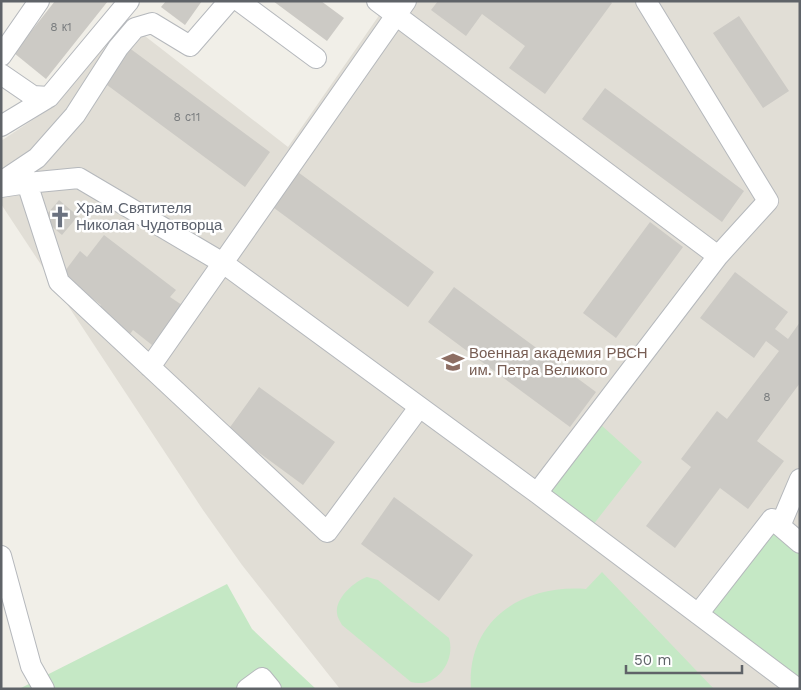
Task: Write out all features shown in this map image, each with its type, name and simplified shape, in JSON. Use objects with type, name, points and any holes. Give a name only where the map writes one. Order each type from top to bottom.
[{"type":"lane","points":[[1,56],[39,1]]},
{"type":"lane","points":[[1,126],[49,97],[128,1]]},
{"type":"lane","points":[[1,182],[37,158],[75,115],[118,48],[135,28],[152,23],[190,46],[229,1]]},
{"type":"lane","points":[[239,1],[316,58]]},
{"type":"lane","points":[[377,1],[401,8],[718,256]]},
{"type":"lane","points":[[537,493],[718,256],[768,201],[646,1]]},
{"type":"lane","points":[[150,367],[401,8]]},
{"type":"lane","points":[[1,74],[33,96],[49,97]]},
{"type":"lane","points":[[1,187],[79,178],[222,263],[537,493],[798,689]]},
{"type":"lane","points":[[27,183],[59,282],[327,532],[415,413]]},
{"type":"lane","points":[[780,526],[800,479]]},
{"type":"lane","points":[[698,614],[772,519],[800,543]]},
{"type":"lane","points":[[1,556],[31,666],[44,689]]},
{"type":"lane","points":[[247,689],[262,678],[271,689]]},
{"type":"shaded area","name":"Военная академия РВСН им. Петра Великого","points":[[389,1],[800,1],[800,689],[340,689],[242,565],[203,510],[1,204],[1,141],[49,109],[123,19],[288,147]]},
{"type":"green space","points":[[600,424],[642,462],[593,525],[552,498],[551,488]]},
{"type":"green space","points":[[776,534],[800,553],[800,683],[711,616],[711,606],[766,536]]},
{"type":"green space","points":[[602,572],[714,689],[471,689],[472,665],[478,644],[489,626],[503,611],[521,600],[541,593],[563,589],[586,589]]},
{"type":"green space","points":[[367,577],[378,580],[449,638],[450,656],[447,664],[436,677],[420,683],[411,682],[342,625],[337,614],[337,607],[342,596],[357,582]]},
{"type":"green space","points":[[227,584],[252,629],[316,689],[19,689]]},
{"type":"building","points":[[55,1],[108,1],[46,79],[14,53]]},
{"type":"building","points":[[166,1],[202,1],[185,25],[161,7]]},
{"type":"building","points":[[273,1],[321,1],[344,18],[327,41]]},
{"type":"building","points":[[438,1],[610,1],[612,3],[545,94],[509,68],[525,46],[482,14],[466,36],[431,10]]},
{"type":"building","points":[[739,16],[789,91],[763,108],[713,33]]},
{"type":"building","points":[[128,47],[270,152],[245,187],[103,82]]},
{"type":"building","points":[[605,88],[744,191],[722,222],[582,119]]},
{"type":"building","points":[[291,167],[434,272],[408,307],[266,202]]},
{"type":"building","name":"Храм Святителя Николая Чудотворца","points":[[59,200],[78,216],[62,235],[43,219]]},
{"type":"building","points":[[650,222],[683,247],[616,338],[583,313]]},
{"type":"building","points":[[104,235],[176,290],[170,297],[182,305],[152,345],[133,330],[130,334],[97,309],[101,305],[62,275],[80,251],[87,257]]},
{"type":"building","points":[[735,272],[788,312],[775,329],[788,339],[800,322],[800,383],[757,441],[784,461],[748,509],[720,488],[675,548],[646,526],[691,467],[681,459],[717,411],[727,419],[779,351],[766,341],[754,358],[700,318]]},
{"type":"building","points":[[454,287],[596,392],[570,427],[428,322]]},
{"type":"building","points":[[259,387],[335,442],[303,485],[228,430]]},
{"type":"building","points":[[394,497],[473,555],[439,601],[361,544]]},
{"type":"place","name":"Храм Святителя Николая Чудотворца","points":[[60,217]]},
{"type":"place","name":"Военная академия РВСН им. Петра Великого","points":[[453,362]]}]
